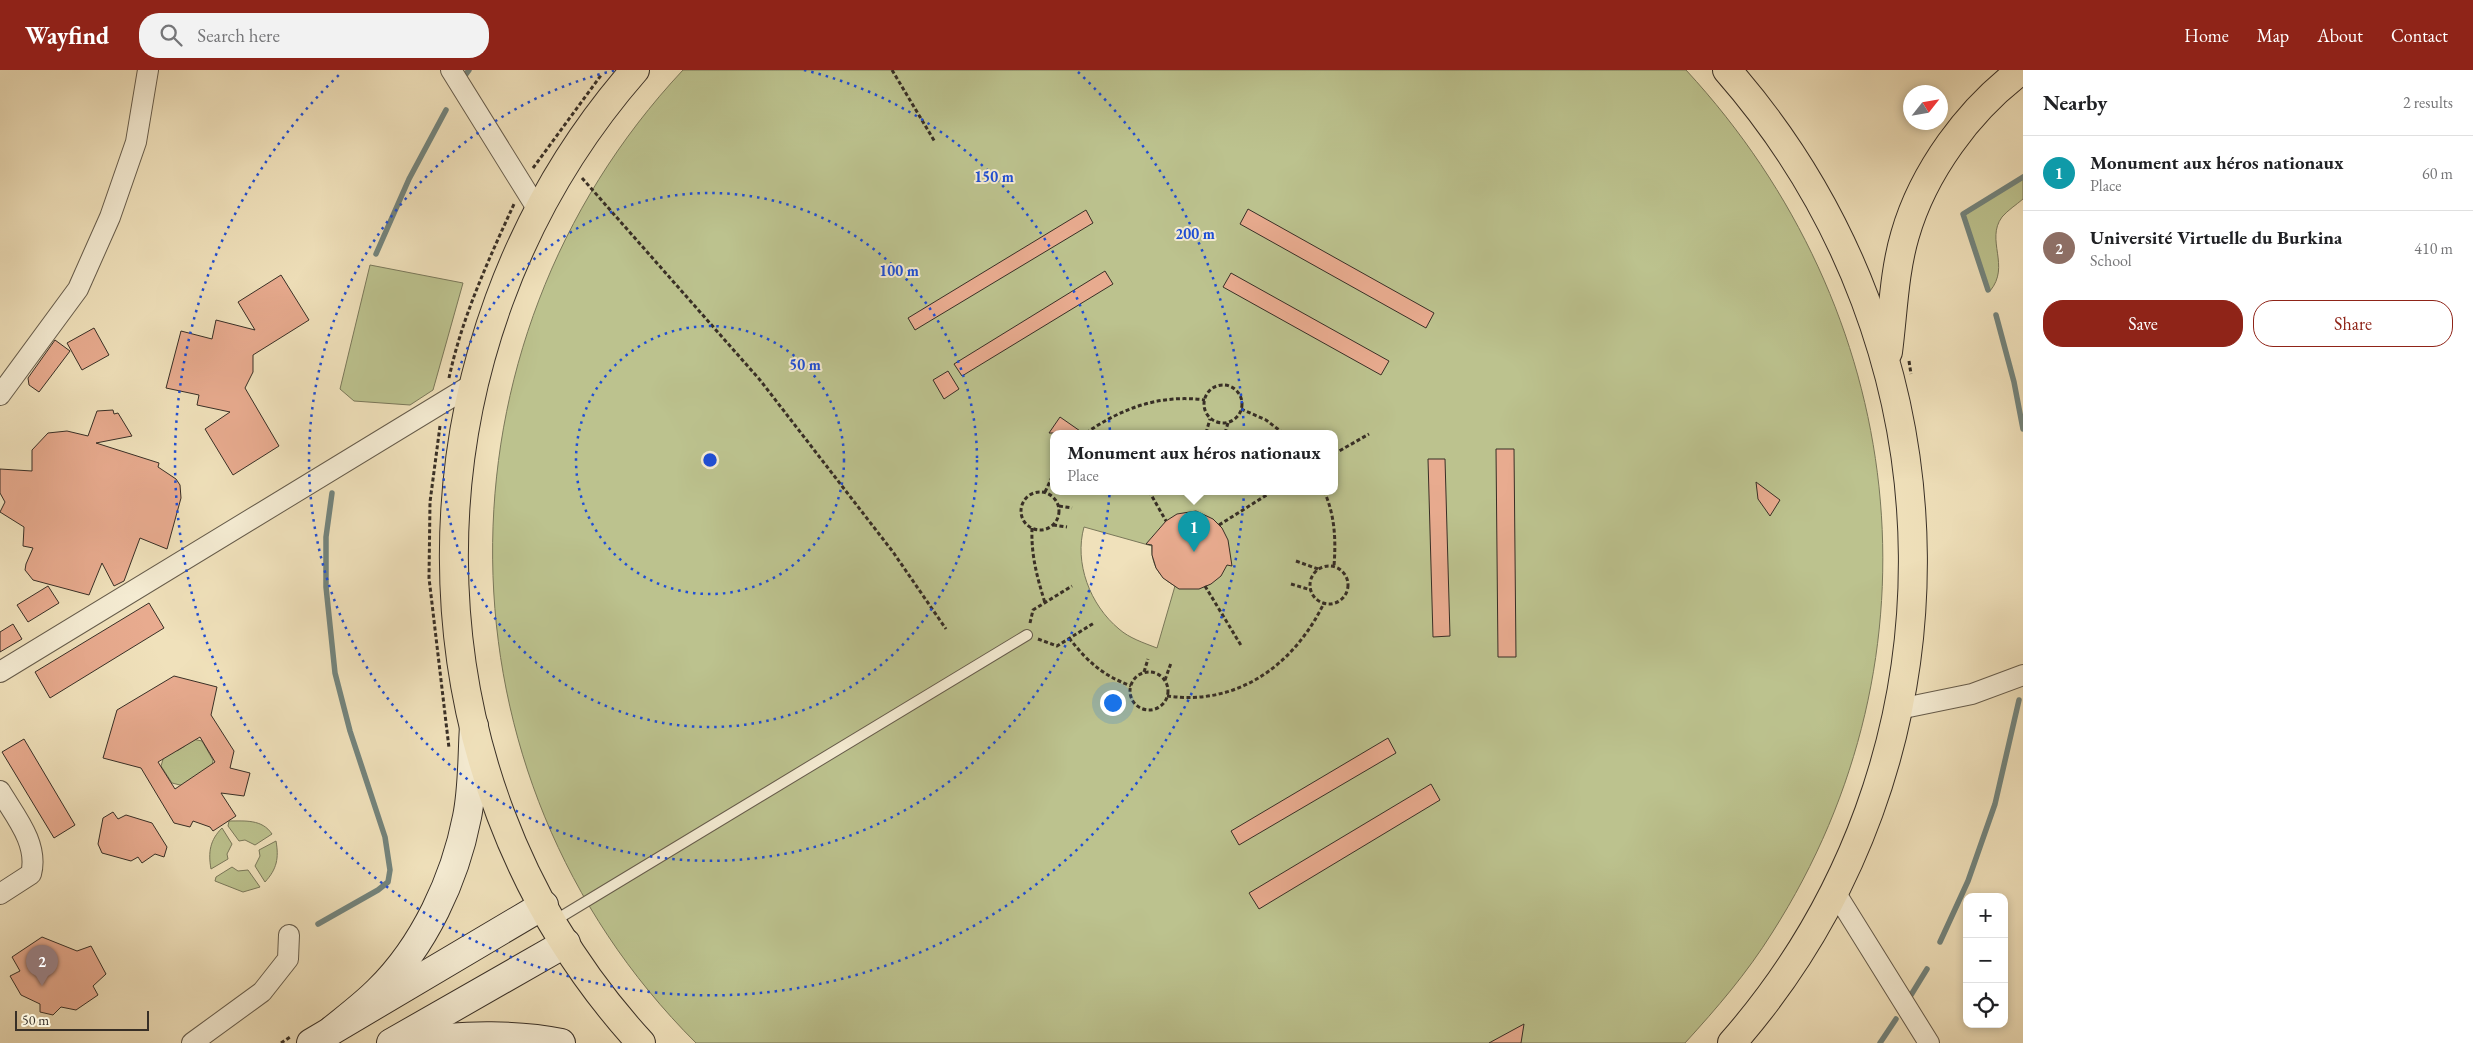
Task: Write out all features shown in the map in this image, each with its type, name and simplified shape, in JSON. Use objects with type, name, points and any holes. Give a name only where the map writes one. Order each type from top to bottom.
[{"type":"main road","points":[[635,70],[592,124],[567,161],[538,210],[496,304],[473,384],[458,469],[453,555],[459,641],[474,726],[498,805],[519,856],[554,923],[602,995],[641,1043]]},
{"type":"main road","points":[[1728,70],[1780,137],[1824,208],[1860,283],[1887,361],[1906,451],[1914,534],[1913,609],[1899,708],[1888,756],[1873,802],[1835,892],[1782,980],[1732,1043]]},
{"type":"main road","points":[[1887,361],[1904,237],[1916,202],[1934,168],[1961,132],[1984,106],[2022,70]]},
{"type":"main road","points":[[322,1037],[379,990],[403,963],[440,899],[460,845],[468,815],[474,726]]},
{"type":"main road","points":[[322,1037],[554,923]]},
{"type":"main road","points":[[391,1043],[554,923]]},
{"type":"main road","points":[[422,1043],[455,1038],[540,1039],[561,1043]]},
{"type":"street","points":[[0,395],[78,289],[110,217],[136,142],[148,70]]},
{"type":"street","points":[[452,70],[538,210]]},
{"type":"street","points":[[0,672],[473,384]]},
{"type":"street","points":[[1899,708],[1972,694],[2023,675]]},
{"type":"street","points":[[0,791],[27,837],[31,847],[33,866],[31,874],[0,894]]},
{"type":"street","points":[[1835,892],[1930,1043]]},
{"type":"street","points":[[192,1043],[262,992],[288,958],[288,935]]},
{"type":"lane","points":[[554,923],[1027,635]]},
{"type":"path","points":[[892,70],[935,142]]},
{"type":"path","points":[[567,161],[760,380],[893,552],[946,629]]},
{"type":"path","points":[[1224,385],[1236,390],[1240,394],[1241,408],[1236,418],[1228,422],[1218,423],[1210,418],[1205,410],[1205,400],[1213,388],[1224,385]]},
{"type":"path","points":[[1090,430],[1107,418],[1128,408],[1162,399],[1184,397],[1205,400]]},
{"type":"path","points":[[1241,408],[1266,420],[1279,430]]},
{"type":"path","points":[[1207,430],[1210,418]]},
{"type":"path","points":[[1226,430],[1228,422]]},
{"type":"path","points":[[1338,452],[1369,434]]},
{"type":"path","points":[[1045,492],[1050,481]]},
{"type":"path","points":[[1050,495],[1045,492],[1035,492],[1022,504],[1022,516],[1032,528],[1042,530],[1053,525],[1057,520],[1059,506],[1050,495]]},
{"type":"path","points":[[1151,495],[1166,521]]},
{"type":"path","points":[[1219,525],[1267,495]]},
{"type":"path","points":[[1326,495],[1336,538],[1334,566]]},
{"type":"path","points":[[1059,506],[1072,508]]},
{"type":"path","points":[[1053,525],[1067,527]]},
{"type":"path","points":[[1032,528],[1031,547],[1034,568],[1045,603]]},
{"type":"path","points":[[1296,561],[1319,569],[1334,566],[1346,575],[1348,587],[1346,594],[1337,602],[1324,603],[1318,600],[1311,590],[1311,578],[1319,569]]},
{"type":"path","points":[[1292,584],[1311,590]]},
{"type":"path","points":[[1072,586],[1033,610],[1027,635],[1057,646],[1094,623]]},
{"type":"path","points":[[1205,586],[1242,647]]},
{"type":"path","points":[[1167,696],[1185,698],[1204,696],[1234,690],[1260,678],[1281,663],[1296,648],[1312,627],[1324,603]]},
{"type":"path","points":[[1069,638],[1090,664],[1116,681],[1131,686]]},
{"type":"path","points":[[1144,672],[1156,673],[1165,681],[1168,687],[1167,696],[1157,708],[1144,709],[1134,702],[1131,696],[1131,686],[1134,679],[1144,672],[1148,659]]},
{"type":"path","points":[[1165,681],[1171,663]]},
{"type":"green space","points":[[683,70],[1686,70],[1761,165],[1818,267],[1858,375],[1879,487],[1882,601],[1865,714],[1829,826],[1772,933],[1731,990],[1685,1043],[696,1043],[608,936],[545,817],[506,690],[493,559],[504,428],[539,300],[599,180]],"holes":[[[1084,527],[1152,546],[1153,559],[1157,569],[1160,574],[1175,586],[1157,648],[1123,632],[1100,608],[1087,582],[1081,555]]]},
{"type":"green space","points":[[2023,178],[2023,199],[2004,214],[1997,226],[1996,244],[1999,263],[1996,282],[1990,291],[1965,215]]},
{"type":"green space","points":[[370,265],[463,283],[433,390],[410,405],[354,401],[340,389]]},
{"type":"green space","points":[[183,737],[202,741],[213,760],[211,775],[192,788],[172,783],[161,766],[167,746],[172,743],[177,751],[185,746]]},
{"type":"green space","points":[[229,821],[258,823],[272,834],[255,845],[245,840],[239,841],[228,826]]},
{"type":"green space","points":[[222,828],[232,844],[227,854],[228,859],[211,869],[212,842]]},
{"type":"green space","points":[[276,841],[276,863],[265,882],[255,866],[260,856],[259,850]]},
{"type":"green space","points":[[232,867],[238,871],[248,870],[260,887],[243,892],[215,881],[216,877]]},
{"type":"building","points":[[1248,209],[1434,313],[1426,328],[1240,224]]},
{"type":"building","points":[[1086,210],[1093,223],[915,330],[908,318]]},
{"type":"building","points":[[1105,271],[1113,284],[962,376],[954,364]]},
{"type":"building","points":[[1231,273],[1389,361],[1381,375],[1223,287]]},
{"type":"building","points":[[281,275],[309,320],[253,355],[253,372],[245,388],[279,446],[233,475],[205,429],[230,412],[197,405],[199,395],[166,388],[181,331],[212,339],[216,320],[255,330],[238,302]]},
{"type":"building","points":[[94,328],[109,355],[82,370],[67,343]]},
{"type":"building","points":[[55,340],[70,351],[39,392],[29,385],[28,378]]},
{"type":"building","points":[[948,371],[959,389],[944,399],[933,380]]},
{"type":"building","points":[[113,410],[114,414],[118,413],[132,436],[96,443],[159,463],[158,467],[176,479],[180,485],[181,498],[167,549],[140,538],[124,581],[114,586],[102,563],[89,595],[33,580],[25,570],[33,548],[23,546],[24,527],[0,512],[5,502],[0,493],[0,469],[32,471],[32,450],[48,433],[67,431],[88,436],[97,411]]},
{"type":"building","points":[[1060,417],[1079,430],[1051,430]]},
{"type":"building","points":[[1496,449],[1514,449],[1516,657],[1498,657]]},
{"type":"building","points":[[1428,459],[1445,459],[1450,636],[1433,637]]},
{"type":"building","points":[[1756,482],[1780,500],[1770,516],[1758,499]]},
{"type":"building","points":[[1196,511],[1213,519],[1222,528],[1228,540],[1232,566],[1227,565],[1221,576],[1211,584],[1199,589],[1179,589],[1163,578],[1156,568],[1152,555],[1152,545],[1146,544],[1166,521],[1177,514]]},
{"type":"building","points":[[48,586],[59,603],[28,622],[17,605]]},
{"type":"building","points":[[149,603],[164,628],[50,698],[35,672]]},
{"type":"building","points":[[13,624],[22,639],[0,652],[0,632]]},
{"type":"building","points":[[174,676],[217,687],[211,715],[234,751],[230,768],[250,773],[244,796],[221,793],[236,816],[213,831],[210,827],[193,821],[190,827],[174,823],[141,768],[103,758],[117,710]],"holes":[[[200,737],[215,762],[175,789],[158,762]]]},
{"type":"building","points":[[1388,738],[1396,753],[1239,845],[1231,831]]},
{"type":"building","points":[[24,739],[75,825],[54,838],[2,752]]},
{"type":"building","points":[[1431,784],[1440,800],[1259,909],[1249,893]]},
{"type":"building","points":[[113,812],[118,819],[126,815],[152,823],[167,847],[164,857],[155,854],[142,863],[138,857],[131,861],[102,853],[98,844],[103,818]]},
{"type":"building","points":[[42,937],[77,951],[91,946],[106,974],[93,986],[98,995],[76,1010],[61,1007],[53,1015],[40,1012],[40,1004],[21,995],[10,976],[20,971],[12,957]]},
{"type":"building","points":[[1524,1024],[1521,1043],[1489,1043]]},
{"type":"waterway","points":[[466,74],[469,70]]},
{"type":"waterway","points":[[376,254],[409,179],[446,110]]},
{"type":"waterway","points":[[1988,290],[1963,214],[2023,177]]},
{"type":"waterway","points":[[1996,315],[2014,382],[2023,429]]},
{"type":"waterway","points":[[318,924],[378,890],[388,882],[390,870],[385,837],[350,731],[335,673],[326,587],[326,537],[332,493]]},
{"type":"waterway","points":[[1940,942],[1968,881],[1995,804],[2019,700]]},
{"type":"waterway","points":[[1911,995],[1927,969]]},
{"type":"waterway","points":[[1880,1043],[1896,1019]]},
{"type":"place","name":"Monument aux héros nationaux","points":[[1194,552]]},
{"type":"place","name":"Université Virtuelle du Burkina","points":[[42,986]]}]
